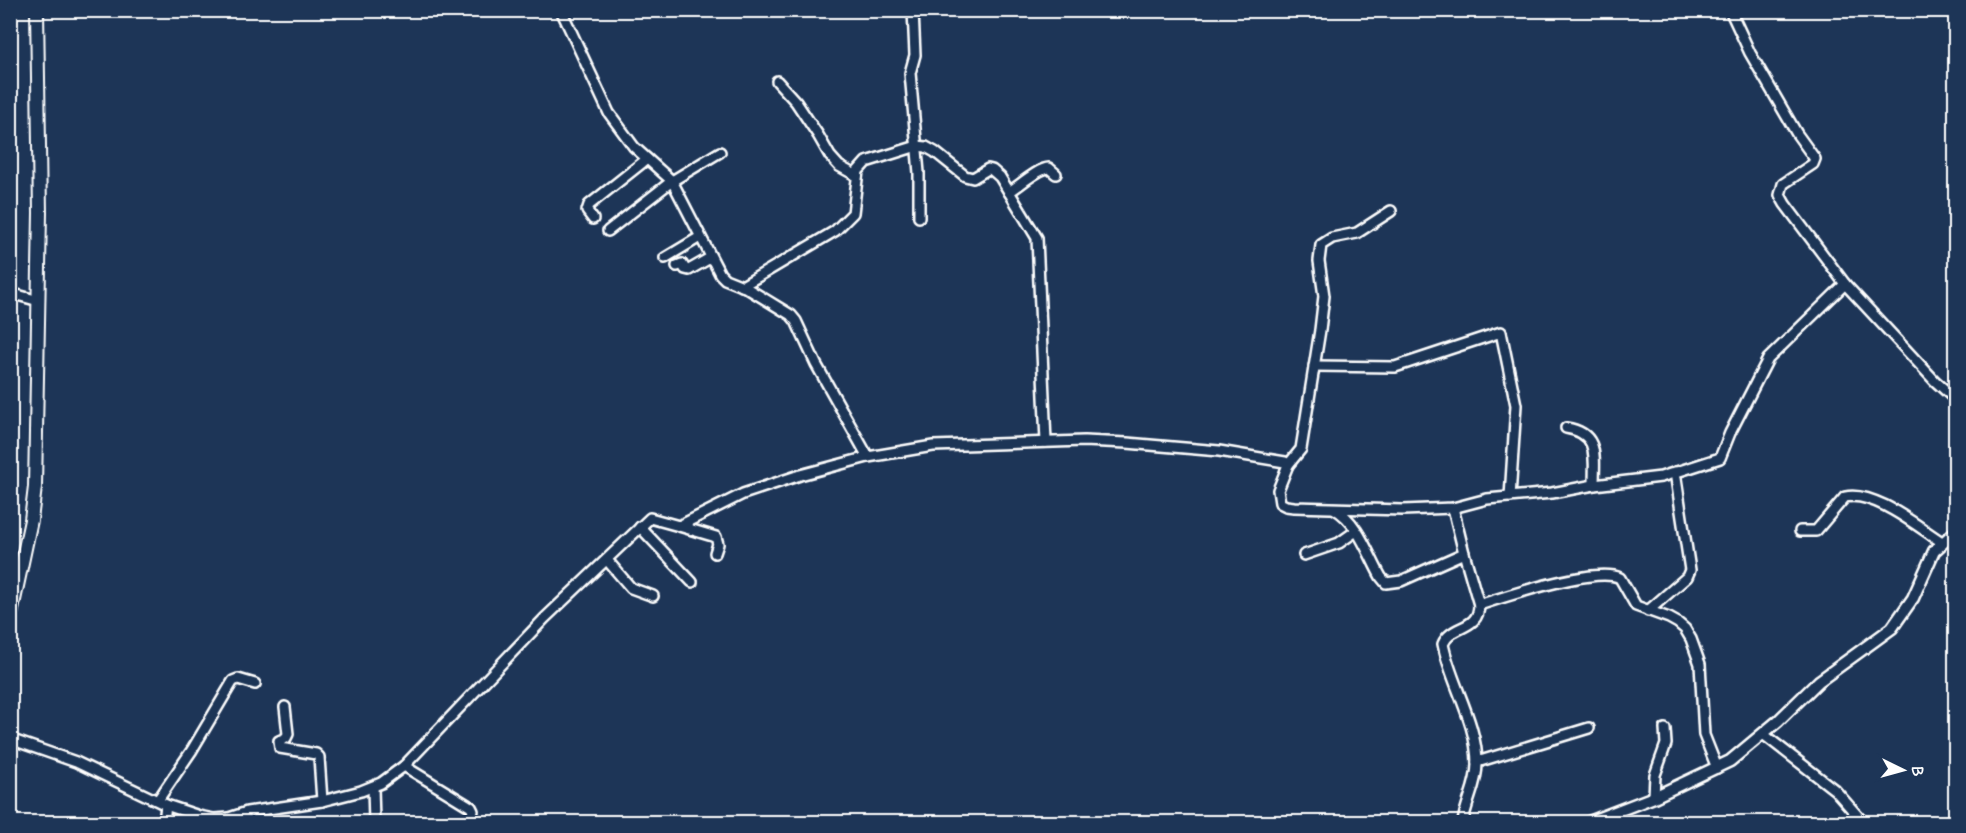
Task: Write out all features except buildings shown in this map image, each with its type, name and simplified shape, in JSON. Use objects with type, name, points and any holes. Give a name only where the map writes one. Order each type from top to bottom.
[{"type":"main road","points":[[10,619],[14,591],[31,520],[35,487],[40,213],[37,10]]},
{"type":"street","points":[[561,10],[609,113],[634,147],[672,181],[710,258],[725,279],[742,286],[791,315],[796,321],[816,364],[868,457]]},
{"type":"street","points":[[913,10],[915,55],[910,73],[919,173],[919,217]]},
{"type":"street","points":[[1730,10],[1750,53],[1797,134],[1815,159],[1813,164],[1783,184],[1780,195],[1845,284],[1935,381],[1956,400]]},
{"type":"street","points":[[777,81],[796,102],[830,156],[839,166],[857,176]]},
{"type":"street","points":[[742,286],[835,231],[849,219],[855,206],[857,176],[866,162],[917,146],[926,147],[935,152],[965,176],[973,178],[988,169],[992,170],[1000,177],[1038,245],[1046,442]]},
{"type":"street","points":[[608,231],[672,181],[720,152]]},
{"type":"street","points":[[593,219],[587,211],[589,205],[647,159]]},
{"type":"street","points":[[1009,192],[1042,168],[1049,168],[1056,174]]},
{"type":"street","points":[[1391,211],[1357,233],[1332,238],[1321,245],[1318,261],[1324,296],[1301,449],[1288,465],[1278,490],[1280,503],[1286,506],[1403,510],[1453,508],[1487,500],[1661,477],[1688,467],[1713,462],[1720,458],[1768,359],[1845,284]]},
{"type":"street","points":[[665,258],[700,237]]},
{"type":"street","points":[[677,266],[682,264],[685,269],[691,270],[710,258]]},
{"type":"street","points":[[10,293],[39,301]]},
{"type":"street","points":[[1314,366],[1395,367],[1501,332],[1516,405],[1510,497]]},
{"type":"street","points":[[1566,428],[1586,434],[1591,441],[1594,454],[1594,485]]},
{"type":"street","points":[[679,526],[743,494],[800,475],[868,457],[933,446],[1046,442],[1132,443],[1219,451],[1275,459],[1288,465]]},
{"type":"street","points":[[1648,611],[1687,577],[1690,570],[1675,472]]},
{"type":"street","points":[[1800,531],[1815,531],[1845,497],[1852,495],[1884,505],[1942,542]]},
{"type":"street","points":[[1332,507],[1348,518],[1386,583],[1401,581],[1464,552]]},
{"type":"street","points":[[1453,508],[1479,605],[1478,616],[1472,623],[1450,634],[1443,644],[1470,725],[1477,762],[1475,782],[1464,811],[1463,822]]},
{"type":"street","points":[[10,739],[76,762],[162,802],[199,816],[214,819],[322,801],[373,787],[404,766],[545,618],[652,518],[716,537],[718,544],[715,553]]},
{"type":"street","points":[[640,527],[692,582]]},
{"type":"street","points":[[1304,555],[1339,543],[1356,531]]},
{"type":"street","points":[[1589,822],[1654,797],[1730,761],[1763,734],[1819,681],[1892,628],[1908,608],[1934,551],[1956,531]]},
{"type":"street","points":[[607,560],[631,588],[653,596]]},
{"type":"street","points":[[1479,605],[1560,582],[1608,575],[1620,578],[1636,606],[1678,623],[1691,639],[1700,664],[1704,735],[1717,768]]},
{"type":"street","points":[[164,822],[162,802],[233,681],[255,684]]},
{"type":"street","points":[[285,707],[288,734],[286,738],[279,741],[280,748],[316,754],[319,757],[322,801]]},
{"type":"street","points":[[1477,762],[1589,728]]},
{"type":"street","points":[[1654,797],[1655,775],[1666,744],[1665,729]]},
{"type":"street","points":[[1763,734],[1834,790],[1863,822]]},
{"type":"street","points":[[404,766],[471,807],[473,811],[470,822]]},
{"type":"street","points":[[373,787],[374,822]]}]
